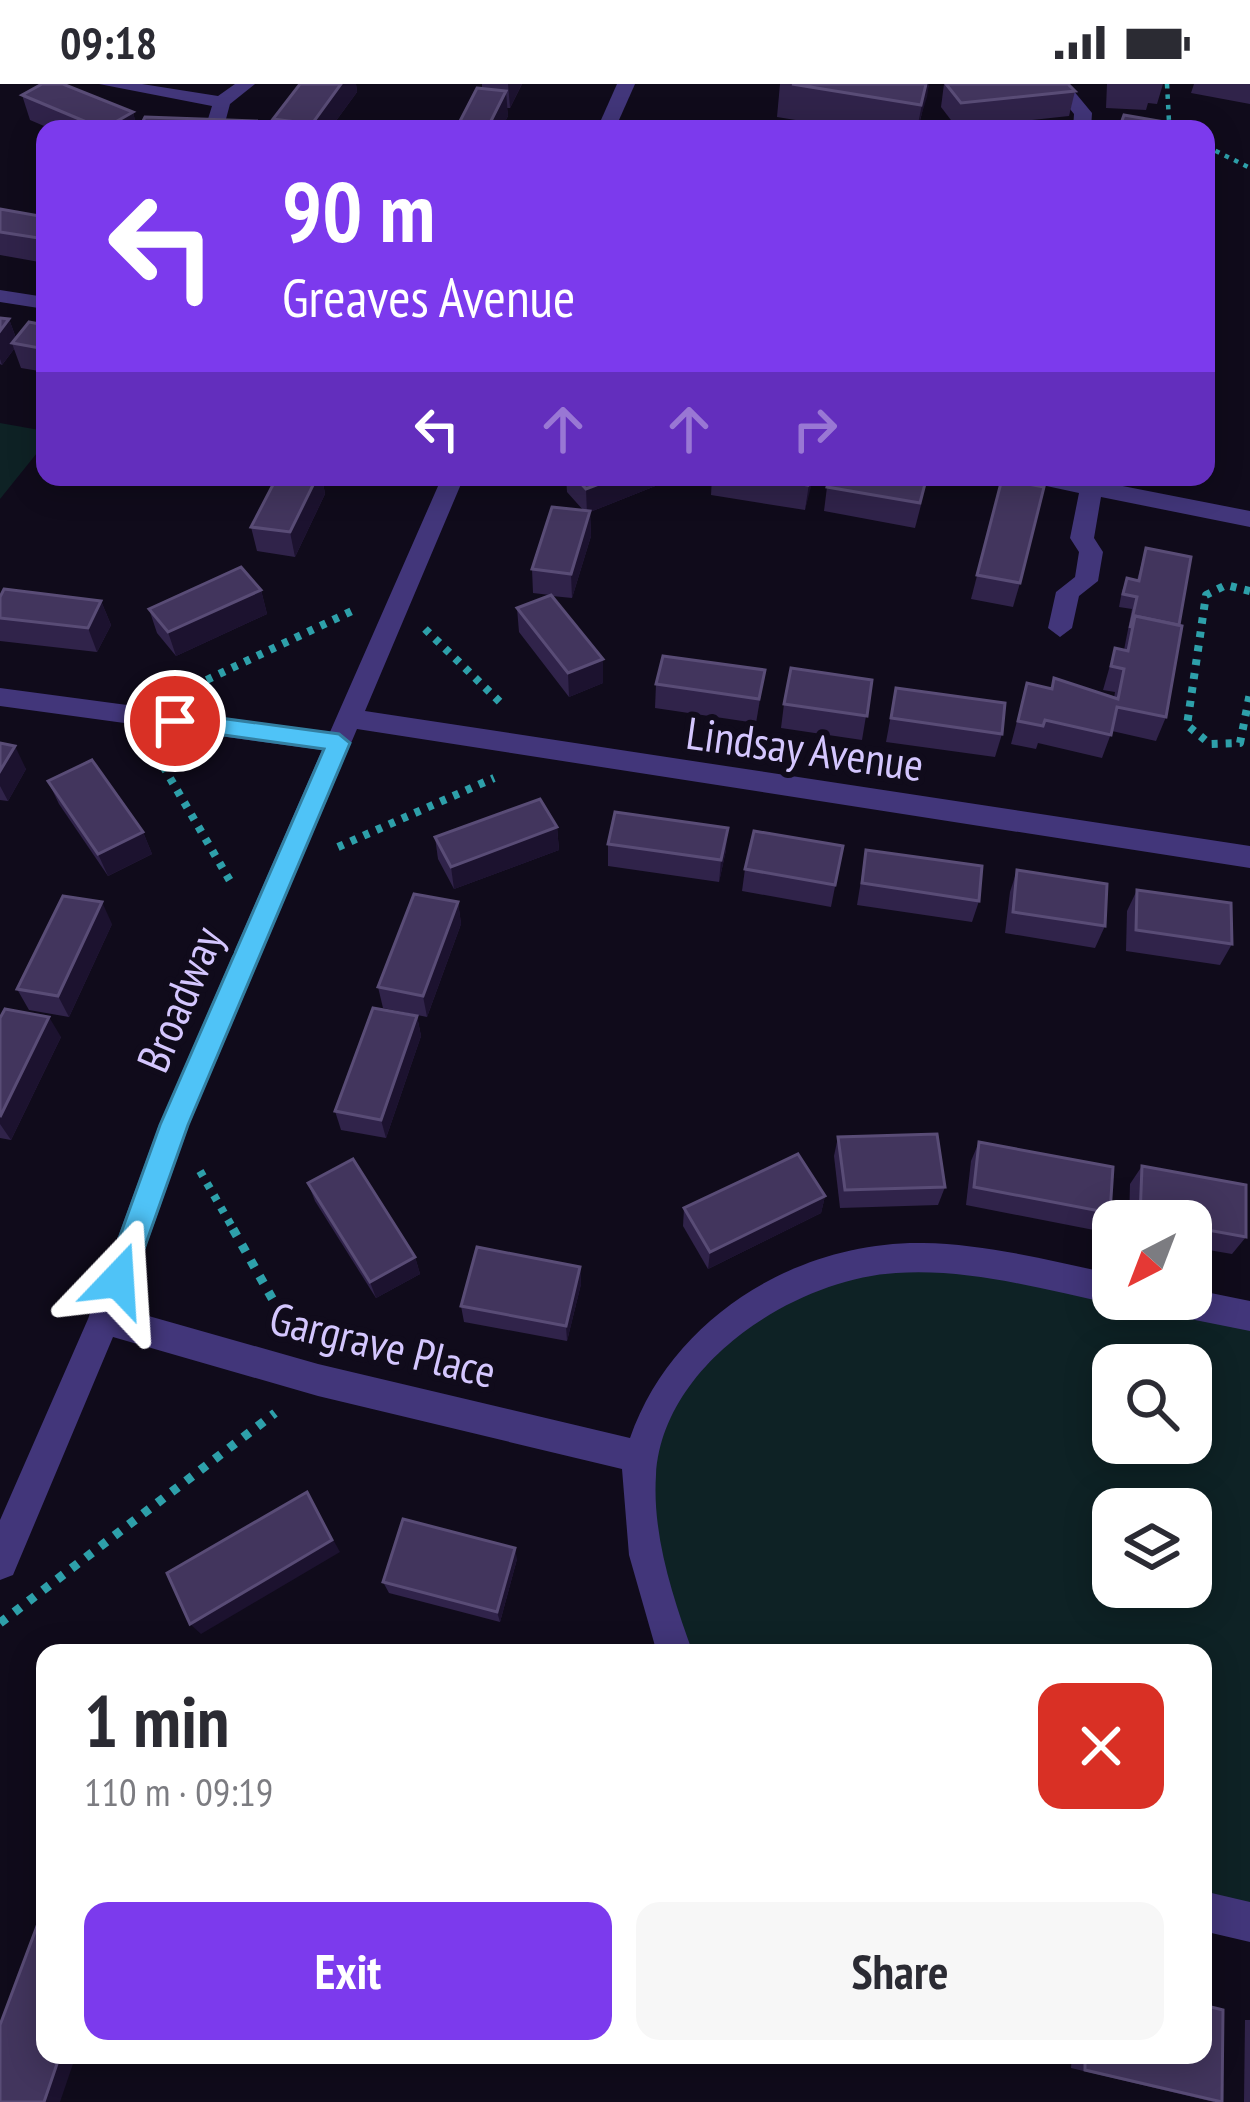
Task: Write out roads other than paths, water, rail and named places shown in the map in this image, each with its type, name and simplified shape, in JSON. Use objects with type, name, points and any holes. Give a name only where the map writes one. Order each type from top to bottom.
[{"type":"street","points":[[108,84],[222,102]]},
{"type":"street","points":[[217,120],[222,102],[246,84]]},
{"type":"street","points":[[610,120],[626,84]]},
{"type":"street","points":[[1059,84],[1083,113],[1083,120]]},
{"type":"street","points":[[0,296],[36,302]]},
{"type":"street","name":"Broadway","points":[[0,1562],[104,1319],[174,1125],[449,486]]},
{"type":"street","points":[[1086,486],[1250,519]]},
{"type":"street","points":[[1186,506],[1188,486]]},
{"type":"street","points":[[1060,628],[1068,592],[1086,581],[1090,552],[1082,538],[1092,487]]},
{"type":"street","name":"Lindsay Avenue","points":[[0,697],[344,730],[1250,857]]},
{"type":"street","points":[[673,1644],[649,1558],[640,1457],[655,1419],[689,1366],[727,1326],[772,1296],[824,1272],[868,1261],[983,1264],[1092,1285]]},
{"type":"street","points":[[1212,1308],[1250,1316]]},
{"type":"street","name":"Gargrave Place","points":[[104,1319],[318,1380],[640,1457]]},
{"type":"street","points":[[1212,1913],[1250,1922]]}]
